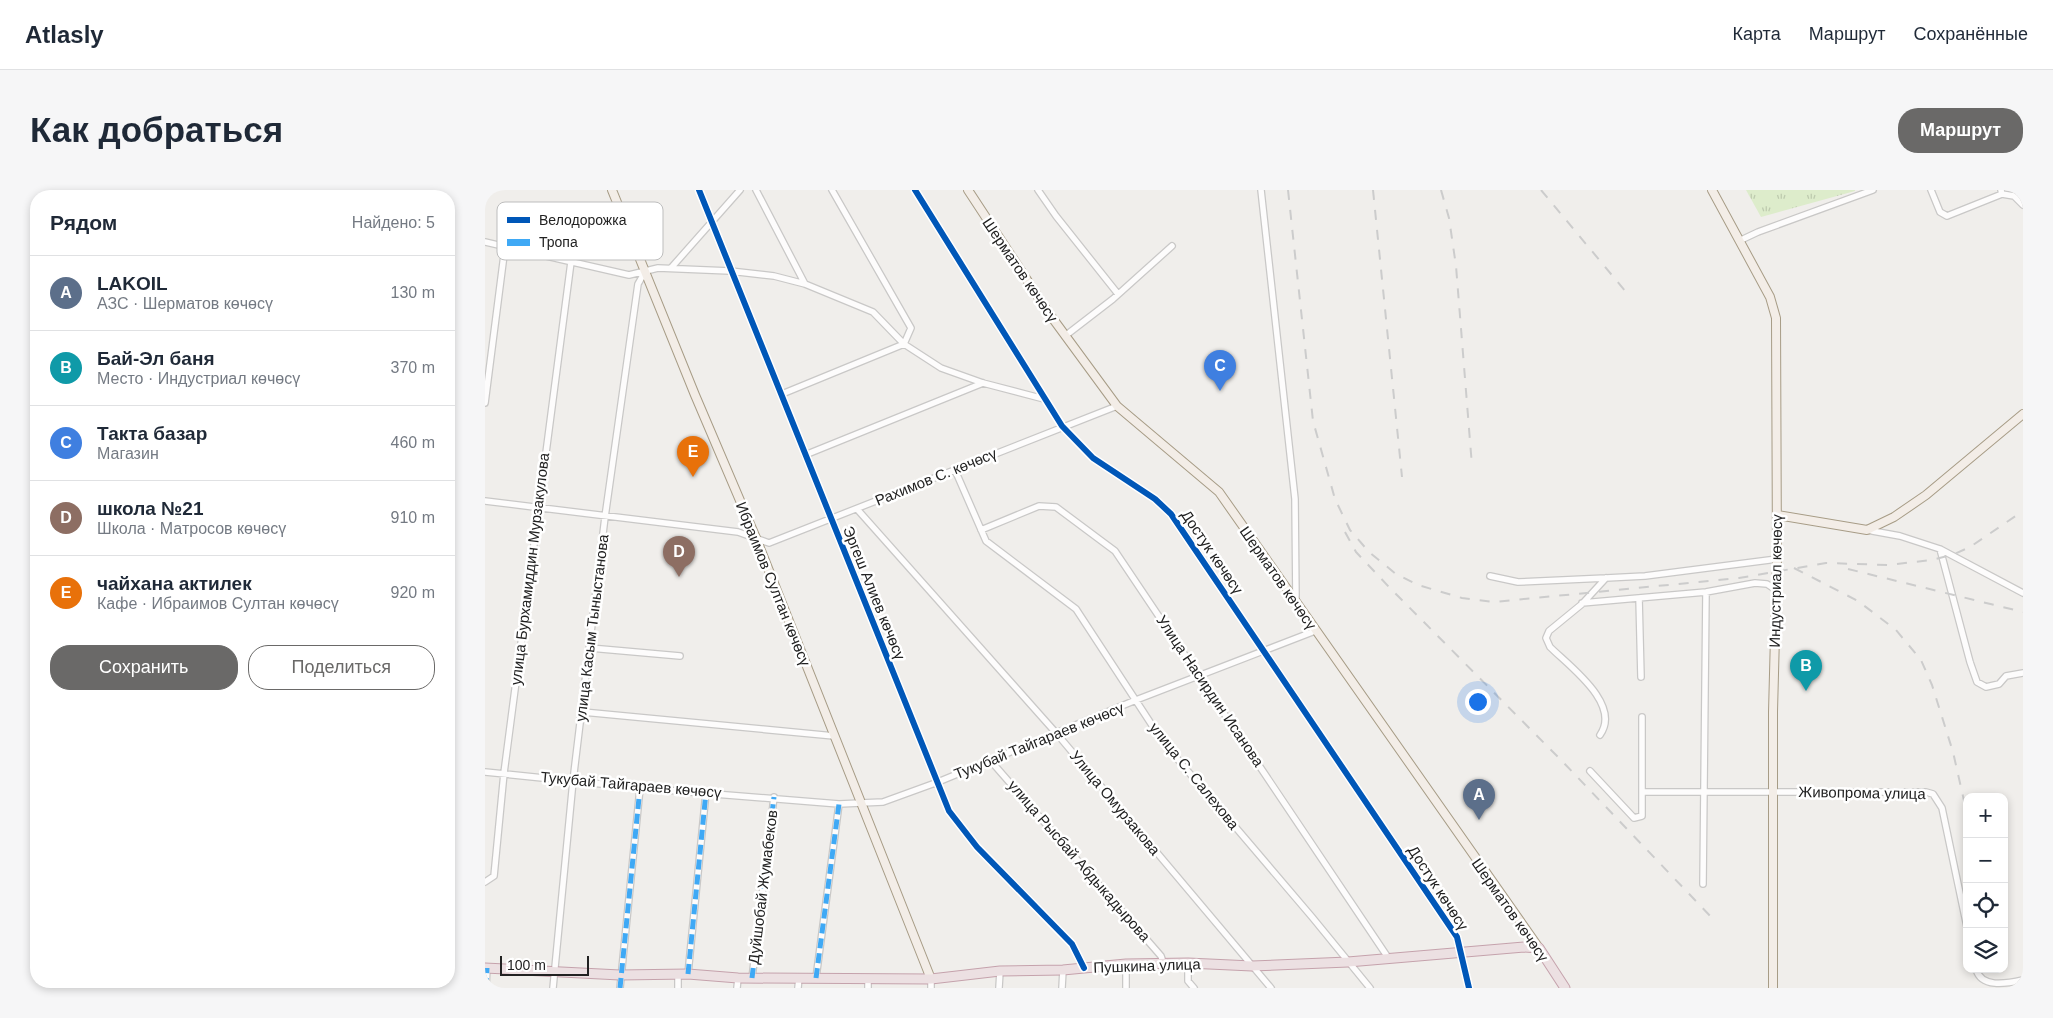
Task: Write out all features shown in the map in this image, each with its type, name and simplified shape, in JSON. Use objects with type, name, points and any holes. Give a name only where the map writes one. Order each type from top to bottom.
[{"type":"highway","name":"Пушкина улица","points":[[486,968],[621,975],[688,974],[738,978],[799,977],[868,983],[931,983],[1000,971],[1063,970],[1126,964],[1164,965],[1188,963],[1253,966],[1348,962],[1524,947],[1539,948]]},
{"type":"highway","name":"Шерматов көчөсү","points":[[1539,948],[1565,988]]},
{"type":"main road","name":"Ибраимов Султан көчөсү","points":[[613,190],[618,202]]},
{"type":"main road","name":"Шерматов көчөсү","points":[[968,190],[1065,336],[1117,406],[1219,492],[1539,948]]},
{"type":"main road","name":"Индустриал көчөсү","points":[[1712,190],[1741,240],[1770,297],[1776,318],[1777,559],[1773,792],[1773,988]]},
{"type":"main road","name":"Ибраимов Султан көчөсү","points":[[642,260],[862,804],[931,983]]},
{"type":"main road","points":[[1777,516],[1867,530],[1894,516],[1926,495],[2023,414]]},
{"type":"street","name":"Эргеш Алиев көчөсү","points":[[699,190],[949,811],[977,847],[1073,944],[1085,968]]},
{"type":"street","points":[[671,268],[740,190]]},
{"type":"street","points":[[757,190],[805,284]]},
{"type":"street","points":[[782,394],[904,344],[911,328],[832,190]]},
{"type":"street","name":"Достук көчөсү","points":[[915,190],[1062,426],[1093,458],[1155,499],[1171,514],[1457,937],[1469,988]]},
{"type":"street","points":[[1039,190],[1056,216],[1118,294]]},
{"type":"street","points":[[1261,190],[1295,499],[1296,603]]},
{"type":"street","points":[[1741,240],[1873,190]]},
{"type":"street","points":[[1931,190],[1940,212],[1947,216],[2001,192],[2014,196],[2023,205]]},
{"type":"street","points":[[1065,336],[1118,294],[1172,246]]},
{"type":"street","points":[[485,403],[503,260]]},
{"type":"street","points":[[562,260],[629,274],[646,270],[671,268],[730,271],[774,276],[805,284],[873,312],[904,344],[941,368],[983,383],[1044,399]]},
{"type":"street","name":"улица Бурхамиддин Мурзакулова","points":[[485,882],[494,876],[504,773],[571,262]]},
{"type":"street","name":"улица Касым Тыныстанова","points":[[553,988],[573,782],[583,712],[605,517],[638,284],[646,270]]},
{"type":"street","points":[[805,455],[983,383]]},
{"type":"street","name":"Рахимов С. көчөсү","points":[[485,502],[738,532],[769,543],[1062,426],[1117,406]]},
{"type":"street","name":"улица С. Салехова","points":[[955,470],[986,540],[1075,609],[1163,742],[1370,988]]},
{"type":"street","name":"Улица Насирдин Исанова","points":[[981,530],[1039,506],[1056,507],[1115,551],[1389,959]]},
{"type":"street","name":"Улица Омурзакова","points":[[857,509],[1057,734],[1271,988]]},
{"type":"street","points":[[1867,530],[1900,536],[1940,549],[2023,593]]},
{"type":"street","points":[[1940,549],[1977,682],[1986,687],[1999,684],[2007,676],[2023,673]]},
{"type":"street","points":[[1490,576],[1518,582],[1645,576],[1777,559]]},
{"type":"street","points":[[1600,735],[1604,728],[1605,718],[1602,703],[1597,693],[1550,647],[1546,638],[1549,631],[1582,604],[1606,578]]},
{"type":"street","points":[[1582,604],[1706,592],[1755,583],[1767,584],[1776,590]]},
{"type":"street","points":[[1703,884],[1706,592]]},
{"type":"street","points":[[1639,598],[1641,677]]},
{"type":"street","name":"Тукубай Тайгараев көчөсү","points":[[485,772],[639,788],[774,797],[839,804],[883,802],[938,782],[1136,700],[1315,631]]},
{"type":"street","points":[[590,648],[680,656]]},
{"type":"street","points":[[583,712],[834,736]]},
{"type":"street","points":[[1590,771],[1634,818],[1642,816],[1642,717]]},
{"type":"street","name":"улица Рысбай Абдыкадырова","points":[[991,760],[1161,956],[1164,965]]},
{"type":"street","points":[[620,988],[639,788]]},
{"type":"street","points":[[688,974],[706,792]]},
{"type":"street","points":[[1643,792],[1773,792]]},
{"type":"street","name":"Живопрома улица","points":[[1773,792],[1926,792],[1933,794],[1942,808],[1963,908]]},
{"type":"street","name":"Дуйшобай Жумабеков","points":[[752,978],[774,797]]},
{"type":"street","points":[[816,978],[839,804]]},
{"type":"street","points":[[1188,963],[1188,981],[1194,988]]},
{"type":"street","points":[[1126,964],[1126,988]]},
{"type":"street","points":[[486,968],[486,988]]},
{"type":"street","points":[[1062,988],[1063,970]]},
{"type":"street","points":[[999,988],[1000,971]]},
{"type":"street","points":[[1978,973],[1981,981],[1991,986],[2023,980]]},
{"type":"street","points":[[678,975],[678,988]]},
{"type":"street","points":[[798,988],[799,977]]},
{"type":"street","points":[[737,988],[738,978]]},
{"type":"green space","points":[[1746,190],[1855,190],[1855,191],[1761,217]]},
{"type":"railway","points":[[1288,190],[1313,421],[1335,499],[1350,530],[1369,552],[1396,574],[1418,585],[1462,598],[1494,602],[1739,578],[1826,563],[1888,565],[1931,560],[1952,555],[1970,547],[2023,511]]},
{"type":"railway","points":[[1373,190],[1402,477]]},
{"type":"railway","points":[[1441,190],[1449,218],[1456,266],[1472,466]]},
{"type":"railway","points":[[1541,190],[1626,292]]},
{"type":"railway","points":[[1345,532],[1356,552],[1389,587],[1561,760],[1715,921]]},
{"type":"railway","points":[[1794,568],[1858,601],[1896,630],[1921,660],[1932,685],[1953,752],[1963,796]]},
{"type":"railway","points":[[1848,569],[2023,612]]},
{"type":"marked path","points":[[620,988],[640,788]]},
{"type":"marked path","points":[[688,974],[706,792]]},
{"type":"marked path","points":[[752,978],[774,797]]},
{"type":"marked path","points":[[816,978],[839,804]]},
{"type":"marked path","points":[[486,988],[487,968]]},
{"type":"cycle path","points":[[699,190],[949,811],[977,847],[1072,944],[1084,968]]},
{"type":"cycle path","points":[[915,190],[1062,426],[1093,458],[1155,499],[1171,514],[1457,937],[1469,988]]},
{"type":"place","name":"Такта базар","points":[[1220,391]]},
{"type":"place","name":"чайхана актилек","points":[[693,477]]},
{"type":"place","name":"школа №21","points":[[679,577]]},
{"type":"place","name":"Бай-Эл баня","points":[[1806,691]]},
{"type":"place","name":"LAKOIL","points":[[1479,820]]}]
